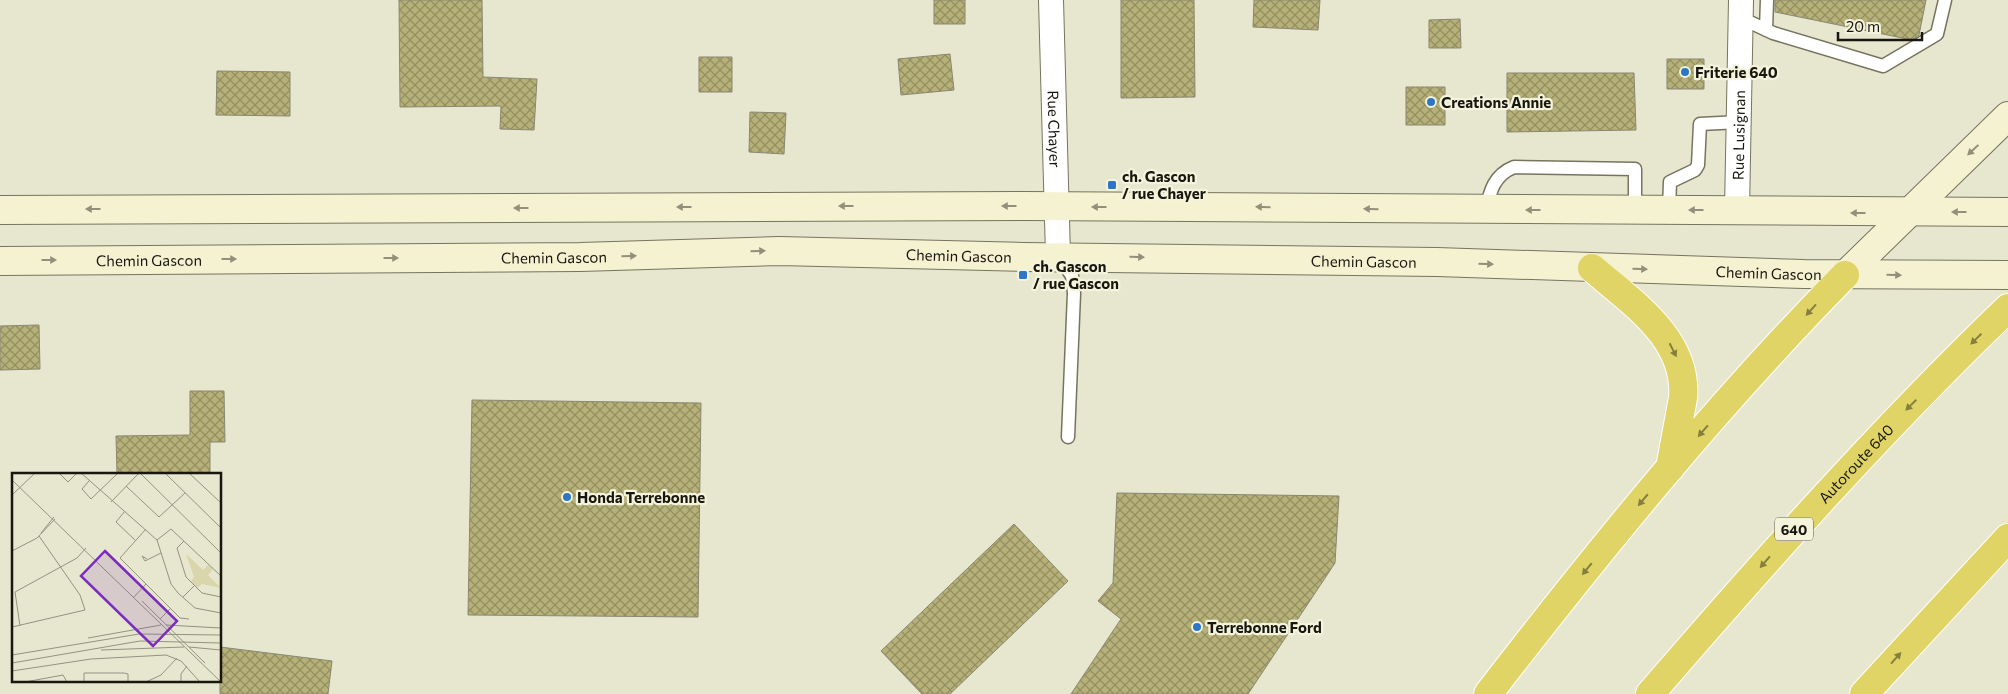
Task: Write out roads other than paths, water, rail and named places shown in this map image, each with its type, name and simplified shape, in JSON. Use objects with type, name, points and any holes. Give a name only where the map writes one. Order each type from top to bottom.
[{"type":"highway","points":[[1592,268],[1658,328],[1670,344],[1680,366],[1683,393],[1669,469]]},
{"type":"highway","points":[[1488,694],[1587,568],[1669,469],[1845,275]]},
{"type":"highway","name":"Autoroute 640","points":[[1650,694],[1826,494],[1945,370],[2008,308]]},
{"type":"highway","points":[[1864,694],[2008,538]]},
{"type":"main road","points":[[1845,275],[1907,212],[2008,116]]},
{"type":"main road","points":[[0,210],[1058,207],[2008,212]]},
{"type":"main road","name":"Chemin Gascon","points":[[0,261],[580,257],[779,251],[1437,262],[1845,275],[2008,276]]},
{"type":"street","name":"Rue Chayer","points":[[1052,0],[1054,157],[1058,207],[1058,256]]},
{"type":"street","name":"Rue Lusignan","points":[[1737,210],[1741,9]]},
{"type":"lane","points":[[1766,30],[1767,0]]},
{"type":"lane","points":[[1741,9],[1766,30],[1883,66],[1937,34],[1945,0]]},
{"type":"lane","points":[[1669,210],[1670,182],[1695,170],[1698,165],[1700,124],[1740,122]]},
{"type":"lane","points":[[1486,210],[1494,182],[1507,170],[1514,167],[1635,169],[1635,210]]},
{"type":"lane","points":[[1058,256],[1072,276],[1074,293],[1068,437]]},
{"type":"place","name":"Friterie 640","points":[[1685,72]]},
{"type":"place","name":"Creations Annie","points":[[1431,102]]},
{"type":"place","name":"ch. Gascon / rue Chayer","points":[[1112,185]]},
{"type":"place","name":"ch. Gascon / rue Gascon","points":[[1023,275]]},
{"type":"place","name":"Honda Terrebonne","points":[[567,497]]},
{"type":"place","name":"Terrebonne Ford","points":[[1197,627]]}]
